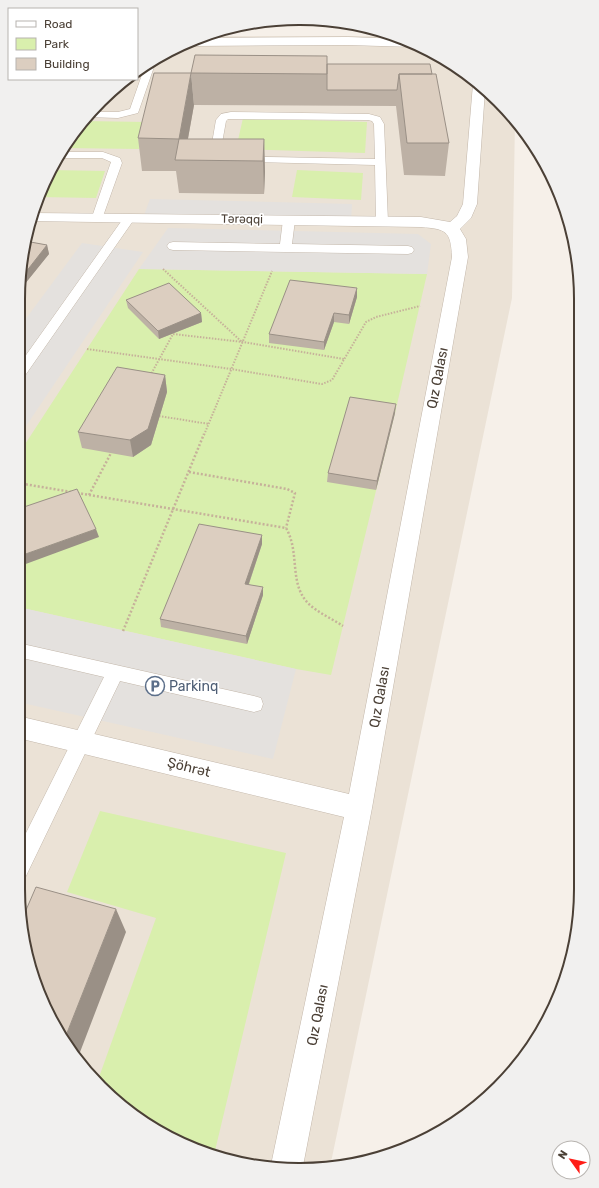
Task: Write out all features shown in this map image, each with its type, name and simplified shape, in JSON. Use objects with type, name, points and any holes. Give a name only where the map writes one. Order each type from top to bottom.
[{"type":"street","points":[[206,42],[348,41],[395,42]]},
{"type":"street","points":[[452,229],[463,218],[470,204],[478,92]]},
{"type":"street","name":"Tərəqqi","points":[[38,217],[435,223],[452,229]]},
{"type":"street","name":"Qız Qalası","points":[[288,1162],[359,808],[460,257],[458,237],[452,229]]},
{"type":"street","name":"Şöhrət","points":[[25,728],[359,808]]},
{"type":"lane","points":[[96,115],[127,114],[134,111],[144,73]]},
{"type":"lane","points":[[380,162],[219,159],[215,155],[221,120],[225,116],[369,117],[376,119],[379,124],[382,222]]},
{"type":"lane","points":[[66,155],[104,155],[116,160],[117,163],[98,217]]},
{"type":"lane","points":[[25,364],[129,218]]},
{"type":"lane","points":[[285,248],[289,220]]},
{"type":"lane","points":[[173,246],[408,250]]},
{"type":"lane","points":[[25,652],[254,704]]},
{"type":"lane","points":[[25,857],[115,673]]},
{"type":"path","points":[[163,269],[243,342]]},
{"type":"path","points":[[123,631],[272,271]]},
{"type":"path","points":[[87,349],[232,369],[322,384],[332,380],[366,322],[376,317],[420,306]]},
{"type":"path","points":[[147,382],[173,334],[243,342],[344,359]]},
{"type":"path","points":[[159,416],[209,424]]},
{"type":"path","points":[[89,495],[111,453]]},
{"type":"path","points":[[188,472],[287,489],[295,493],[286,528]]},
{"type":"path","points":[[25,484],[286,528],[292,535],[297,585],[306,601],[343,626]]},
{"type":"shaded area","points":[[222,36],[377,36],[421,53],[452,71],[494,105],[515,129],[512,298],[331,1161],[300,1163],[264,1161],[228,1154],[194,1142],[162,1126],[132,1106],[105,1083],[82,1056],[62,1026],[46,994],[34,960],[27,924],[25,888],[25,300],[27,264],[30,246],[34,228],[46,194],[53,178],[71,147],[105,105],[132,82],[138,80],[138,78],[147,71],[178,53]]},
{"type":"shaded area","points":[[150,199],[352,204],[351,222],[143,218]]},
{"type":"shaded area","points":[[168,228],[418,234],[431,244],[427,274],[139,269]]},
{"type":"shaded area","points":[[82,243],[143,252],[25,428],[25,320]]},
{"type":"shaded area","name":"Parkinq","points":[[25,609],[296,669],[273,759],[25,704]]},
{"type":"green space","points":[[243,118],[367,122],[365,153],[236,149]]},
{"type":"green space","points":[[91,121],[146,122],[139,149],[70,148]]},
{"type":"green space","points":[[57,170],[105,171],[96,198],[45,197]]},
{"type":"green space","points":[[297,170],[363,173],[361,200],[292,197]]},
{"type":"green space","points":[[139,269],[427,274],[395,413],[331,675],[296,669],[25,609],[25,444]]},
{"type":"green space","points":[[100,811],[286,853],[215,1150],[178,1135],[147,1117],[119,1095],[99,1076],[156,918],[67,892]]},
{"type":"building","points":[[195,55],[327,56],[327,74],[191,73]]},
{"type":"building","points":[[327,64],[430,64],[432,74],[399,74],[397,90],[327,90]]},
{"type":"building","points":[[154,73],[191,73],[179,139],[138,138]]},
{"type":"building","points":[[399,74],[436,74],[449,143],[407,143]]},
{"type":"building","points":[[179,139],[264,139],[263,161],[175,160]]},
{"type":"building","points":[[31,242],[47,245],[27,271]]},
{"type":"building","points":[[290,280],[357,288],[349,315],[334,313],[324,342],[269,334]]},
{"type":"building","points":[[169,283],[201,313],[158,331],[126,300]]},
{"type":"building","points":[[117,367],[165,375],[148,429],[130,440],[78,432]]},
{"type":"building","points":[[350,397],[396,404],[377,481],[328,473]]},
{"type":"building","points":[[77,489],[96,529],[25,554],[25,507]]},
{"type":"building","points":[[199,524],[262,535],[245,584],[263,587],[246,636],[160,619]]},
{"type":"building","points":[[36,887],[116,909],[67,1034],[53,1010],[34,960],[27,924],[26,910]]},
{"type":"place","name":"Parkinq","points":[[155,686]]}]
